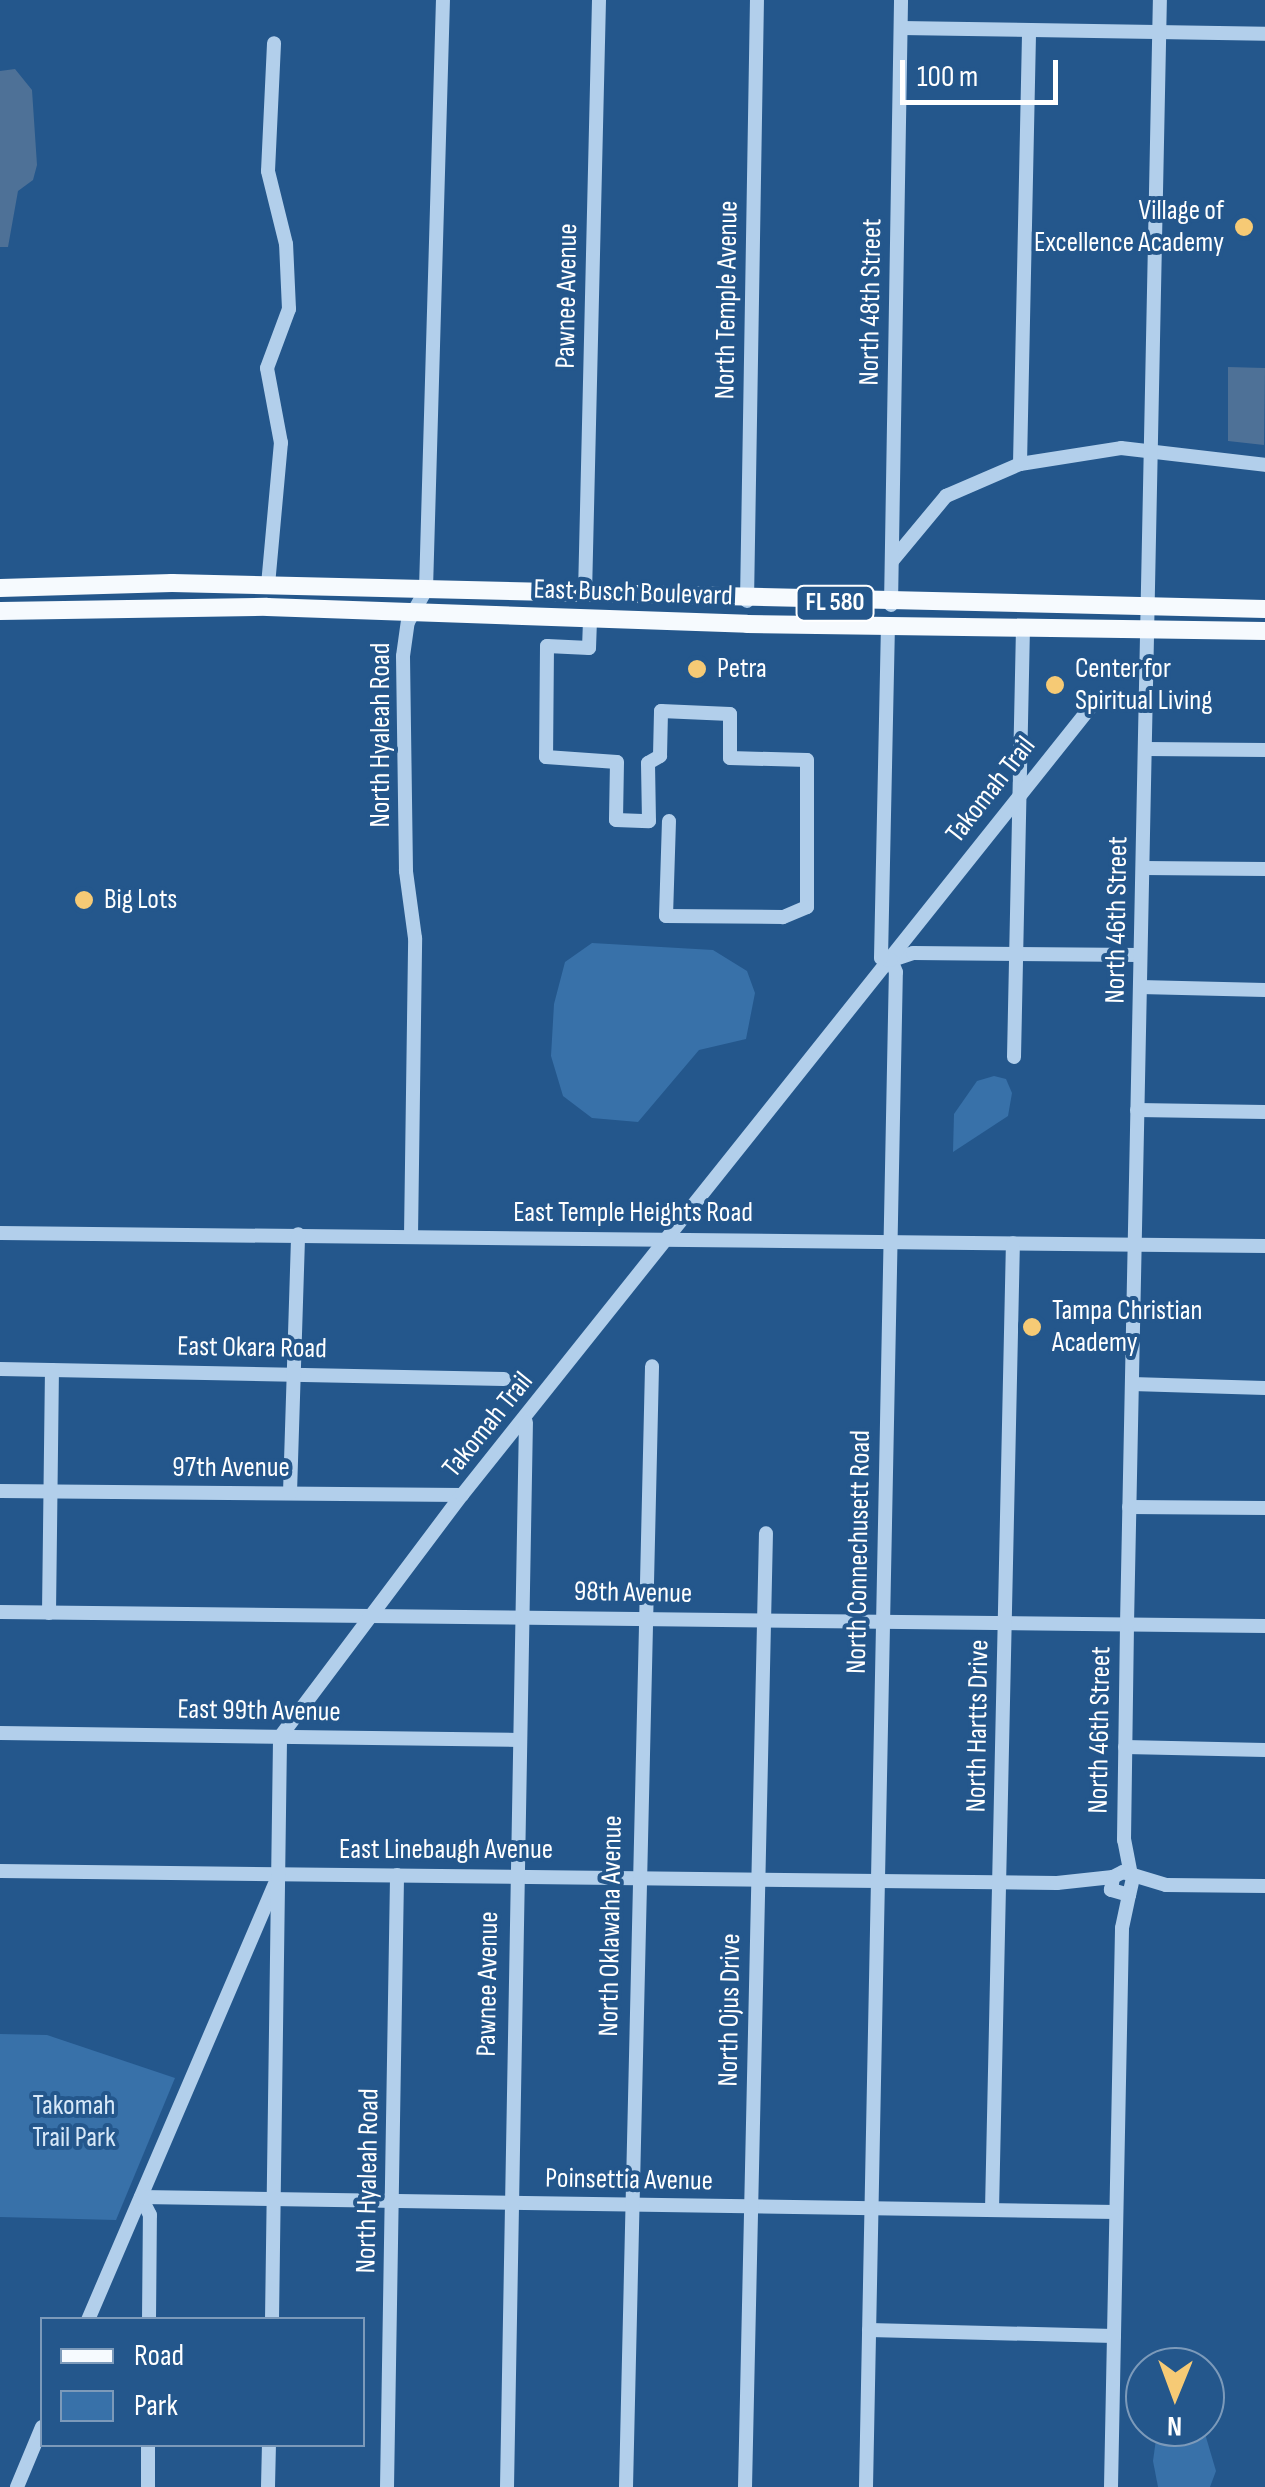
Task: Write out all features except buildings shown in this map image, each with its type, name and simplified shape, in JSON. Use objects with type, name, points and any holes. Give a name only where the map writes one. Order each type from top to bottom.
[{"type":"main road","name":"East Busch Boulevard","points":[[0,588],[172,583],[868,604],[1265,610]]},
{"type":"main road","points":[[70,606],[152,593],[172,583]]},
{"type":"main road","points":[[599,620],[631,609],[723,613],[747,601]]},
{"type":"main road","points":[[748,624],[778,609],[852,611],[868,604]]},
{"type":"main road","name":"East Busch Boulevard","points":[[0,611],[70,606],[412,612],[748,624],[1265,632]]},
{"type":"main road","points":[[888,627],[916,612],[982,613],[995,606]]},
{"type":"street","name":"North Hyaleah Road","points":[[411,1236],[415,938],[406,871],[402,656],[412,612],[426,589],[443,0]]},
{"type":"street","name":"Pawnee Avenue","points":[[585,594],[599,0]]},
{"type":"street","name":"North Temple Avenue","points":[[747,601],[758,0]]},
{"type":"street","name":"North 48th Street","points":[[892,604],[901,0]]},
{"type":"street","name":"North 46th Street","points":[[1111,2487],[1160,0]]},
{"type":"street","points":[[901,28],[1265,34]]},
{"type":"street","points":[[1020,464],[1030,30]]},
{"type":"street","points":[[268,585],[281,442],[267,368],[288,309],[286,244],[268,171],[274,43]]},
{"type":"street","points":[[892,562],[946,496],[1020,464],[1086,450],[1152,451],[1265,466]]},
{"type":"street","points":[[599,620],[588,648],[547,646],[546,757],[617,762],[616,820],[649,821],[648,763],[660,756],[661,710],[730,714],[730,758],[806,760],[806,906],[783,917],[666,916],[669,821]]},
{"type":"street","name":"North Connechusett Road","points":[[866,2487],[896,972],[891,960],[880,958],[888,627]]},
{"type":"street","points":[[1014,1057],[1023,627]]},
{"type":"street","name":"Takomah Trail","points":[[280,1737],[462,1496],[526,1421],[666,1238],[891,960],[1020,790],[1093,704],[1147,704]]},
{"type":"street","points":[[1146,748],[1265,750]]},
{"type":"street","points":[[1143,868],[1265,870]]},
{"type":"street","points":[[891,960],[912,953],[1140,955]]},
{"type":"street","points":[[1140,987],[1265,990]]},
{"type":"street","points":[[1137,1110],[1265,1112]]},
{"type":"street","name":"East Temple Heights Road","points":[[0,1233],[1265,1246]]},
{"type":"street","points":[[290,1493],[298,1234]]},
{"type":"street","name":"North Hartts Drive","points":[[992,2210],[1014,1243]]},
{"type":"street","name":"North Oklawaha Avenue","points":[[626,2487],[642,1618],[652,1366]]},
{"type":"street","name":"East Okara Road","points":[[0,1370],[504,1379]]},
{"type":"street","points":[[49,1613],[52,1370]]},
{"type":"street","points":[[1132,1384],[1265,1388]]},
{"type":"street","name":"Pawnee Avenue","points":[[507,2487],[526,1421]]},
{"type":"street","name":"97th Avenue","points":[[0,1491],[462,1496]]},
{"type":"street","points":[[1130,1507],[1265,1508]]},
{"type":"street","name":"North Ojus Drive","points":[[746,2487],[761,1620],[766,1533]]},
{"type":"street","name":"98th Avenue","points":[[0,1612],[1265,1626]]},
{"type":"street","name":"East 99th Avenue","points":[[0,1733],[518,1740]]},
{"type":"street","points":[[272,2317],[280,1737]]},
{"type":"street","points":[[1125,1747],[1265,1750]]},
{"type":"street","name":"East Linebaugh Avenue","points":[[0,1871],[516,1874],[1265,1886]]},
{"type":"street","points":[[89,2317],[279,1874]]},
{"type":"street","name":"North Hyaleah Road","points":[[387,2487],[397,1875]]},
{"type":"street","points":[[141,2196],[150,2215],[149,2317]]},
{"type":"street","name":"Poinsettia Avenue","points":[[141,2196],[1116,2212]]},
{"type":"street","points":[[869,2330],[1114,2336]]},
{"type":"street","points":[[17,2487],[40,2432]]},
{"type":"street","points":[[148,2447],[148,2487]]},
{"type":"street","points":[[268,2487],[269,2447]]},
{"type":"green space","points":[[592,943],[713,950],[747,971],[755,993],[746,1039],[699,1050],[638,1122],[592,1118],[563,1096],[551,1056],[554,1004],[565,962]]},
{"type":"green space","points":[[994,1076],[1006,1079],[1012,1093],[1008,1116],[953,1152],[954,1114],[977,1081]]},
{"type":"green space","name":"Takomah Trail Park","points":[[0,2034],[47,2035],[175,2078],[116,2220],[0,2217]]},
{"type":"green space","points":[[1155,2447],[1209,2447],[1216,2471],[1210,2487],[1158,2487]]},
{"type":"shaded area","points":[[15,69],[32,90],[37,165],[33,180],[18,191],[8,247],[0,247],[0,71]]},
{"type":"shaded area","points":[[1228,367],[1265,368],[1264,445],[1228,441]]},
{"type":"place","name":"Village of Excellence Academy","points":[[1244,227]]},
{"type":"place","name":"Petra","points":[[697,669]]},
{"type":"place","name":"Center for Spiritual Living","points":[[1055,685]]},
{"type":"place","name":"Big Lots","points":[[84,900]]},
{"type":"place","name":"Tampa Christian Academy","points":[[1032,1327]]}]
